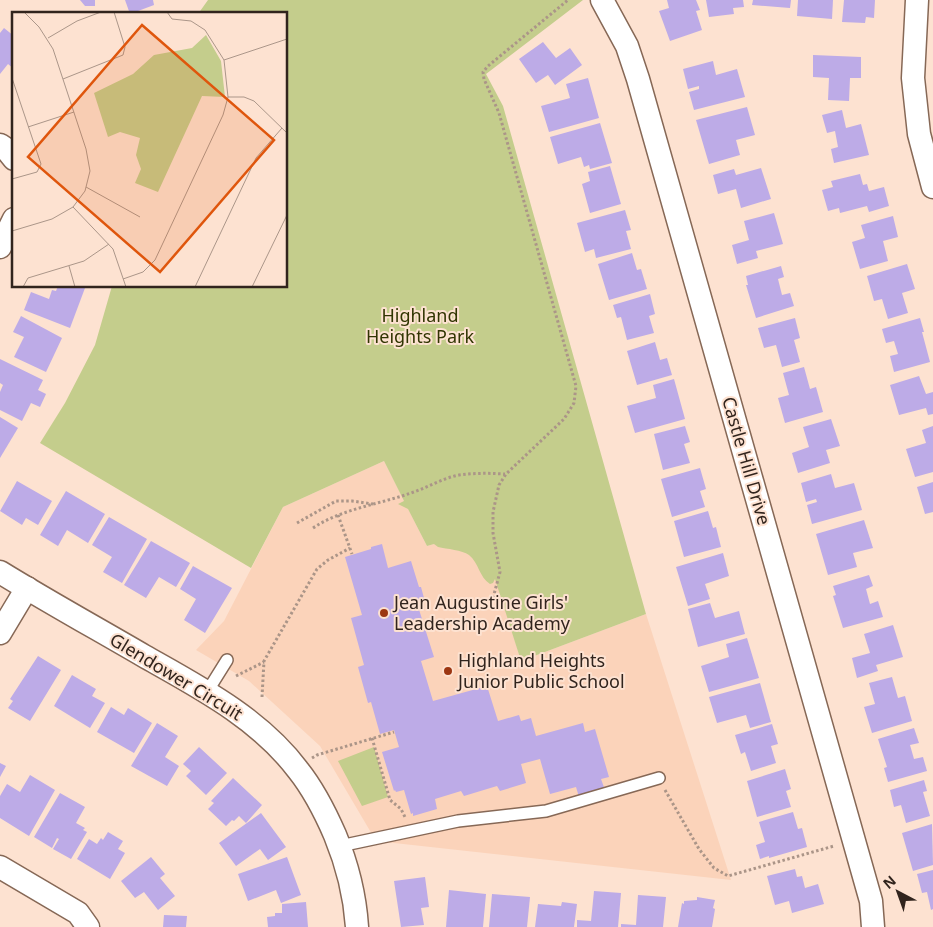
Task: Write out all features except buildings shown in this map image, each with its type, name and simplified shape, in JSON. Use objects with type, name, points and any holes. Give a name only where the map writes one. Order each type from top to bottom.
[{"type":"street","name":"Castle Hill Drive","points":[[602,0],[627,46],[635,71],[871,901],[873,927]]},
{"type":"street","points":[[917,0],[913,78],[919,134],[933,187]]},
{"type":"street","points":[[0,145],[12,156]]},
{"type":"street","points":[[0,246],[12,224]]},
{"type":"street","name":"Glendower Circuit","points":[[0,572],[207,692],[249,721],[270,740],[298,768],[321,805],[340,846],[356,910],[357,927]]},
{"type":"street","points":[[0,633],[27,588]]},
{"type":"street","points":[[0,867],[78,913],[88,927]]},
{"type":"lane","points":[[207,692],[227,660]]},
{"type":"lane","points":[[340,846],[458,821],[546,810],[659,778]]},
{"type":"path","points":[[493,598],[500,572],[493,533],[493,512],[499,485],[506,474],[564,419],[574,403],[576,386],[499,113],[484,80],[483,72],[568,0]]},
{"type":"path","points":[[313,528],[338,515],[418,490],[457,475],[479,473],[506,474]]},
{"type":"path","points":[[297,523],[336,502],[352,501],[373,504]]},
{"type":"path","points":[[338,515],[352,554]]},
{"type":"path","points":[[262,697],[264,661],[317,569],[328,560],[350,548]]},
{"type":"path","points":[[232,678],[264,661]]},
{"type":"path","points":[[298,768],[317,755],[394,732]]},
{"type":"path","points":[[372,738],[390,800],[401,809],[410,830]]},
{"type":"path","points":[[659,778],[699,849],[714,868],[728,876],[853,840]]},
{"type":"shaded area","name":"Highland Heights Junior Public School","points":[[384,461],[427,546],[482,530],[521,661],[646,614],[731,880],[376,841],[320,746],[249,681],[196,650],[224,621],[283,507]]},
{"type":"green space","name":"Highland Heights Park","points":[[208,0],[583,0],[486,74],[503,106],[646,614],[521,661],[495,579],[490,584],[486,581],[475,562],[466,553],[438,547],[434,544],[427,546],[408,509],[398,504],[404,501],[384,461],[283,507],[251,568],[40,443],[65,403],[95,345],[111,288],[288,288],[288,12],[199,12]]},
{"type":"green space","points":[[374,747],[388,797],[362,806],[338,761]]},
{"type":"place","name":"Jean Augustine Girls' Leadership Academy","points":[[384,613]]},
{"type":"place","name":"Highland Heights Junior Public School","points":[[448,671]]}]
